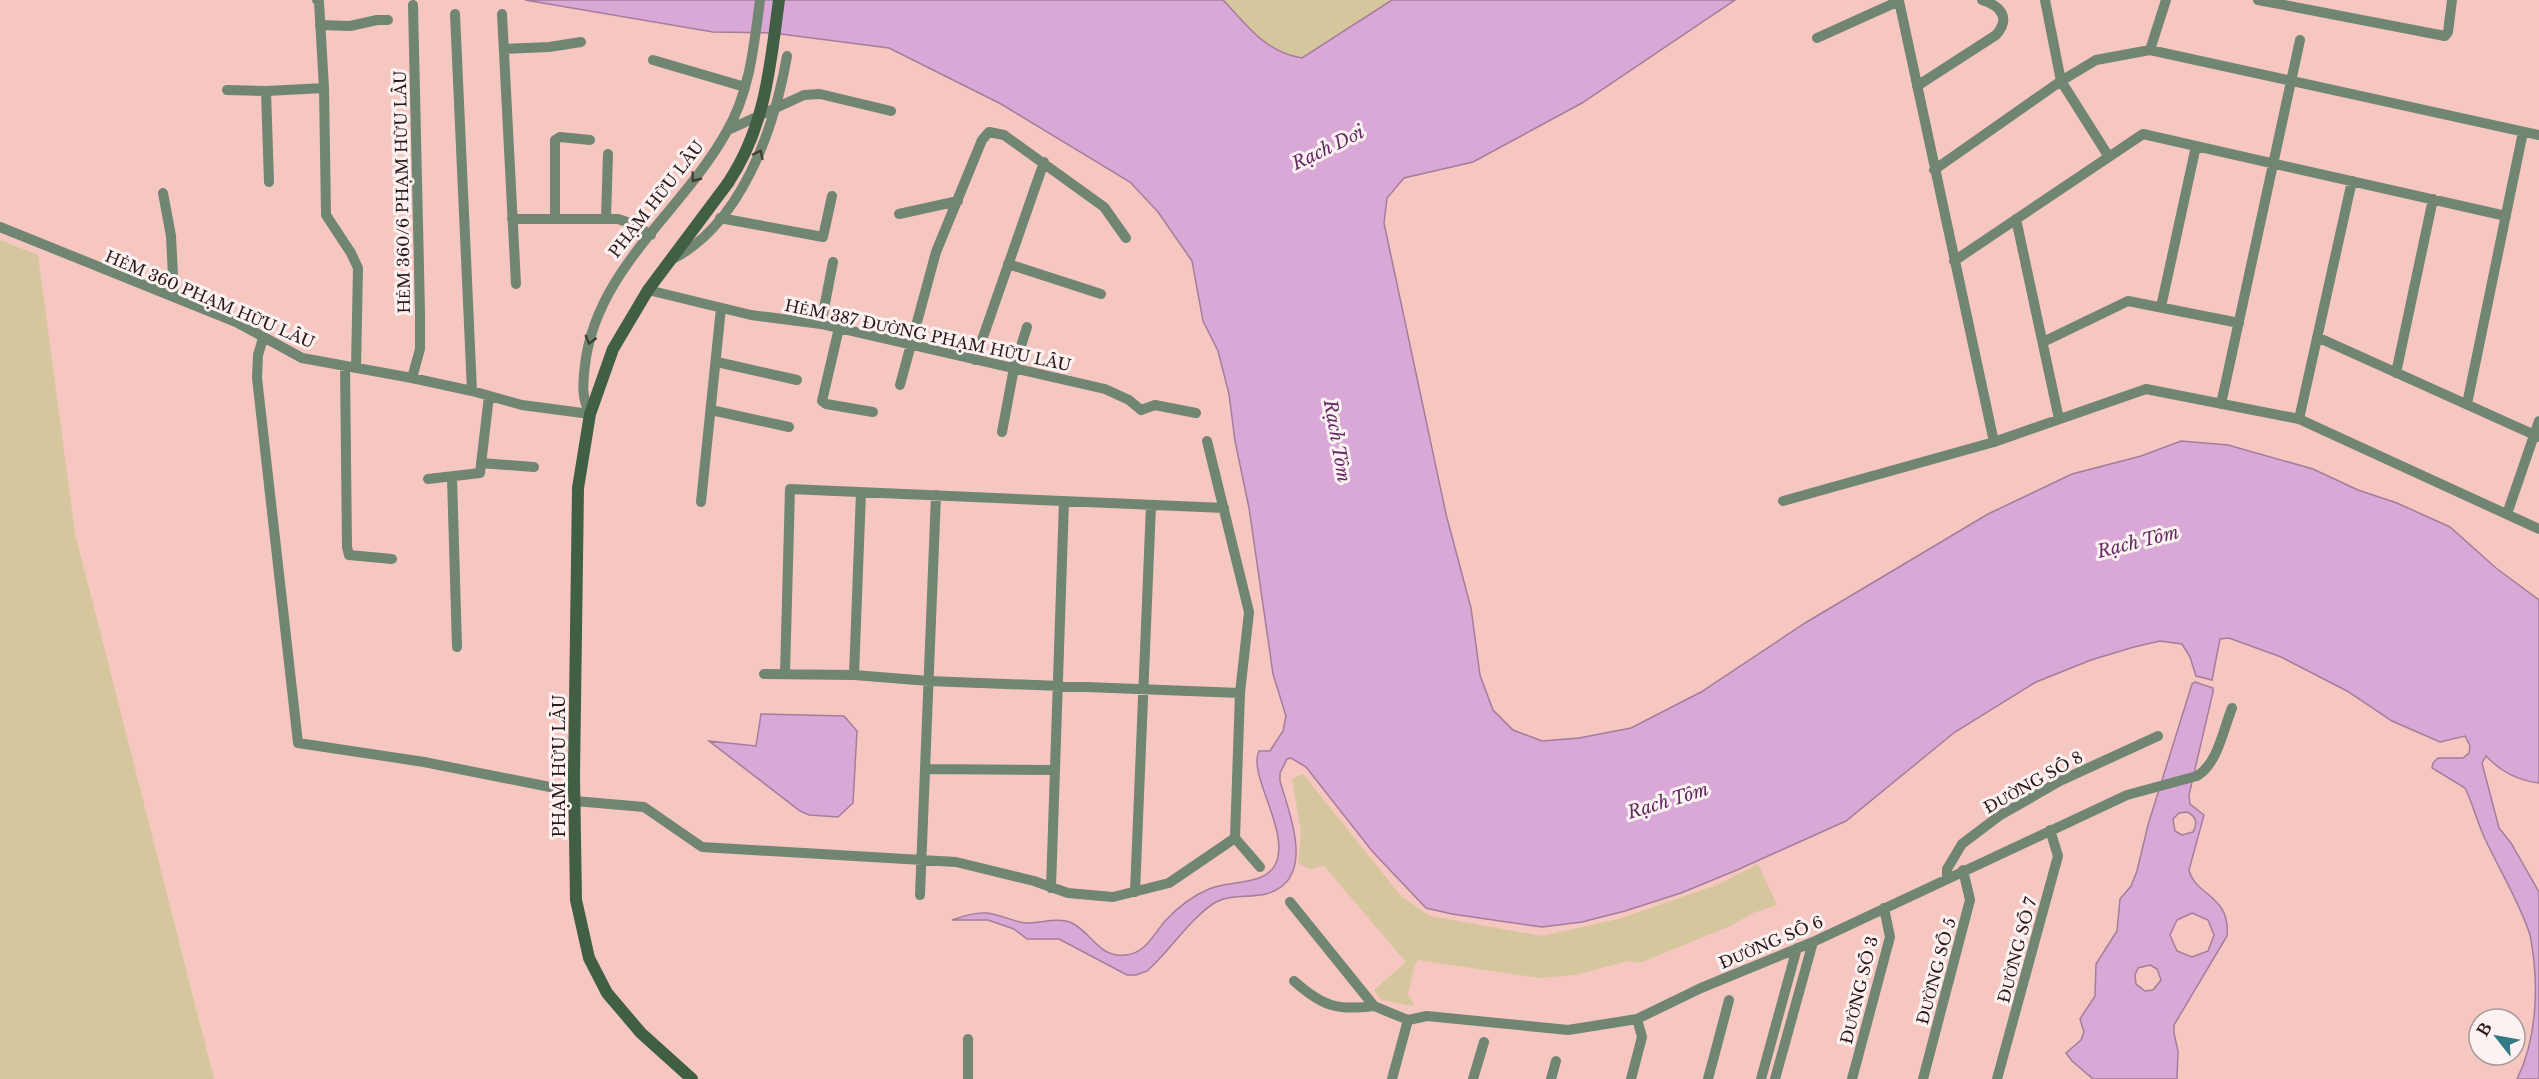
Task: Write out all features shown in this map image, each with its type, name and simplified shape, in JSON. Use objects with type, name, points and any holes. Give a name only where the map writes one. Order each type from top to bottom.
[{"type":"main road","name":"PHẠM HỮU LẦU","points":[[692,1079],[630,1021],[607,993],[589,958],[576,900],[578,488],[590,414],[613,349],[648,290],[728,183],[743,159],[759,120],[766,94],[779,0]]},
{"type":"street","points":[[317,0],[321,25],[324,88],[326,215],[358,268],[350,367],[347,547],[349,555],[357,558],[392,560]]},
{"type":"street","name":"PHẠM HỮU LẦU","points":[[590,414],[584,401],[583,385],[588,342],[604,301],[626,262],[651,235],[711,157],[728,130],[750,74],[760,0]]},
{"type":"street","points":[[1817,38],[1900,0],[1934,170],[1994,442]]},
{"type":"street","points":[[1917,86],[2001,30],[2004,25],[2004,16],[1999,8],[1982,0]]},
{"type":"street","points":[[2045,0],[2061,81],[2109,157]]},
{"type":"street","points":[[2150,50],[2166,0]]},
{"type":"street","points":[[2258,0],[2445,36],[2448,32],[2452,0]]},
{"type":"street","name":"HẺM 360/6 PHẠM HỮU LẦU","points":[[412,378],[420,348],[413,5]]},
{"type":"street","points":[[455,14],[472,391]]},
{"type":"street","points":[[502,14],[516,284]]},
{"type":"street","points":[[321,25],[350,26],[388,20]]},
{"type":"street","points":[[2221,404],[2300,40]]},
{"type":"street","points":[[504,49],[549,47],[581,42]]},
{"type":"street","points":[[1934,170],[2061,81],[2096,60],[2150,50],[2539,135]]},
{"type":"street","name":"PHẠM HỮU LẦU","points":[[669,261],[695,246],[720,218],[741,189],[758,158],[776,108],[787,56]]},
{"type":"street","points":[[653,60],[745,87]]},
{"type":"street","points":[[227,90],[266,91],[324,88]]},
{"type":"street","points":[[266,91],[269,182]]},
{"type":"street","points":[[728,130],[804,95],[820,93],[891,111]]},
{"type":"street","points":[[900,384],[936,252],[982,140],[989,132],[1004,135],[1104,207],[1126,238]]},
{"type":"street","points":[[2467,404],[2523,132]]},
{"type":"street","points":[[1954,261],[2143,134],[2506,216]]},
{"type":"street","points":[[555,219],[555,140],[560,137],[590,140]]},
{"type":"street","points":[[2161,307],[2196,146]]},
{"type":"street","points":[[606,218],[608,154]]},
{"type":"street","points":[[975,360],[1044,162]]},
{"type":"street","points":[[2299,419],[2352,181]]},
{"type":"street","points":[[163,193],[171,236],[174,296]]},
{"type":"street","points":[[720,218],[823,237],[832,196]]},
{"type":"street","points":[[2396,373],[2433,199]]},
{"type":"street","points":[[898,214],[958,201]]},
{"type":"street","points":[[513,219],[618,219],[633,224],[651,235]]},
{"type":"street","points":[[2016,219],[2059,419]]},
{"type":"street","name":"HẺM 360 PHẠM HỮU LẦU","points":[[0,228],[236,322],[302,358],[412,378],[522,405],[590,414]]},
{"type":"street","points":[[821,324],[833,262]]},
{"type":"street","points":[[1008,264],[1101,294]]},
{"type":"street","name":"HẺM 387 ĐƯỜNG PHẠM HỮU LẦU","points":[[648,290],[751,315],[821,324],[1105,389],[1129,400],[1142,410],[1155,405],[1196,413]]},
{"type":"street","points":[[2043,342],[2128,301],[2239,323]]},
{"type":"street","points":[[701,502],[721,308]]},
{"type":"street","points":[[1002,432],[1014,368],[1027,327]]},
{"type":"street","points":[[839,328],[822,401],[826,404],[873,412]]},
{"type":"street","points":[[2318,337],[2537,437]]},
{"type":"street","points":[[263,338],[258,355],[257,378],[298,742],[424,762],[575,797],[644,807],[702,848],[922,858],[956,862],[1068,893],[1113,897],[1169,883],[1235,838]]},
{"type":"street","points":[[717,363],[797,380]]},
{"type":"street","points":[[1783,501],[1994,442],[2146,389],[2299,419],[2539,529]]},
{"type":"street","points":[[428,479],[480,473],[489,396]]},
{"type":"street","points":[[711,410],[789,427]]},
{"type":"street","points":[[2507,514],[2537,437],[2539,420]]},
{"type":"street","points":[[1206,441],[1249,612],[1240,693],[1235,838],[1260,867]]},
{"type":"street","points":[[481,463],[534,467]]},
{"type":"street","points":[[452,477],[457,647]]},
{"type":"street","points":[[785,674],[790,489],[1224,508]]},
{"type":"street","points":[[854,675],[861,492]]},
{"type":"street","points":[[920,895],[936,495]]},
{"type":"street","points":[[1051,888],[1064,501]]},
{"type":"street","points":[[1135,892],[1150,505]]},
{"type":"street","points":[[764,674],[854,675],[929,681],[1240,693]]},
{"type":"street","name":"ĐƯỜNG SỐ 6","points":[[1408,1020],[1427,1016],[1568,1030],[1637,1019],[1701,988],[1813,942],[2127,795],[2197,776],[2206,770],[2213,759],[2232,708]]},
{"type":"street","name":"ĐƯỜNG SỐ 8","points":[[1947,878],[1947,869],[1962,844],[1999,816],[2060,781],[2158,736]]},
{"type":"street","points":[[926,769],[1054,770]]},
{"type":"street","name":"ĐƯỜNG SỐ 7","points":[[1997,1079],[2058,856],[2050,830]]},
{"type":"street","name":"ĐƯỜNG SỐ 5","points":[[1923,1079],[1970,900],[1963,870]]},
{"type":"street","points":[[1290,902],[1374,1006],[1408,1020],[1392,1079]]},
{"type":"street","name":"ĐƯỜNG SỐ 3","points":[[1852,1079],[1890,937],[1884,908]]},
{"type":"street","points":[[1775,1079],[1813,942]]},
{"type":"street","points":[[1761,1079],[1797,948]]},
{"type":"street","points":[[1294,981],[1310,995],[1330,1005],[1349,1010],[1374,1006]]},
{"type":"street","points":[[1708,1079],[1729,1000]]},
{"type":"street","points":[[1631,1079],[1642,1037],[1637,1019]]},
{"type":"street","points":[[968,1039],[968,1079]]},
{"type":"street","points":[[1473,1079],[1484,1042]]},
{"type":"street","points":[[1551,1079],[1556,1061]]},
{"type":"shaded area","points":[[1223,0],[1392,0],[1302,58],[1289,55],[1267,44]]},
{"type":"shaded area","points":[[0,240],[38,255],[75,533],[214,1079],[0,1079]]},
{"type":"shaded area","points":[[1303,774],[1401,896],[1430,916],[1542,936],[1618,919],[1717,885],[1758,864],[1777,905],[1753,913],[1730,926],[1640,963],[1628,961],[1575,975],[1540,978],[1418,960],[1414,967],[1408,995],[1414,1004],[1412,1006],[1381,1000],[1374,990],[1406,962],[1324,866],[1310,869],[1298,863],[1301,832],[1292,779]]},
{"type":"water","points":[[525,0],[1223,0],[1267,44],[1289,55],[1302,58],[1392,0],[1735,0],[1582,103],[1473,162],[1404,178],[1387,198],[1384,223],[1446,514],[1471,608],[1480,675],[1493,710],[1513,730],[1542,741],[1579,738],[1631,728],[1701,692],[1805,623],[1988,514],[2072,474],[2141,456],[2181,441],[2228,445],[2313,469],[2450,527],[2496,568],[2539,600],[2539,783],[2510,774],[2486,756],[2482,763],[2499,828],[2511,843],[2539,892],[2539,1079],[2517,1079],[2522,1067],[2527,1067],[2527,1052],[2535,1008],[2533,952],[2526,923],[2485,839],[2465,788],[2432,768],[2438,758],[2463,758],[2469,753],[2470,746],[2465,736],[2440,742],[2392,721],[2347,691],[2281,657],[2229,638],[2220,639],[2212,680],[2196,676],[2190,657],[2182,644],[2160,641],[2091,660],[2036,682],[1955,732],[1846,821],[1681,893],[1582,922],[1542,927],[1426,908],[1372,851],[1306,767],[1291,758],[1287,759],[1280,773],[1280,781],[1296,845],[1291,875],[1282,887],[1266,894],[1228,898],[1207,908],[1147,971],[1127,975],[1059,939],[1027,939],[1014,929],[988,920],[952,920],[983,913],[1027,923],[1067,921],[1079,927],[1109,953],[1132,954],[1144,947],[1170,916],[1197,895],[1217,886],[1245,882],[1263,876],[1275,865],[1279,852],[1278,837],[1257,761],[1259,751],[1270,751],[1283,731],[1286,716],[1273,674],[1249,508],[1235,441],[1229,394],[1218,351],[1203,321],[1192,261],[1158,212],[1130,182],[1001,104],[889,48],[773,33],[713,32]]},
{"type":"water","points":[[2195,682],[2213,688],[2213,692],[2189,795],[2190,804],[2204,815],[2189,870],[2198,886],[2212,897],[2224,912],[2227,936],[2174,1025],[2178,1051],[2177,1079],[2093,1079],[2066,1053],[2081,1040],[2084,1032],[2080,1019],[2095,996],[2096,964],[2117,931],[2120,899],[2131,886],[2137,871],[2148,825],[2192,684]],"holes":[[[2187,812],[2194,818],[2195,826],[2193,832],[2182,835],[2175,831],[2173,819],[2179,813]],[[2192,913],[2208,920],[2214,935],[2208,951],[2192,957],[2177,951],[2170,935],[2177,920]],[[2150,965],[2157,969],[2161,980],[2153,990],[2145,991],[2136,984],[2135,975],[2138,968]]]},
{"type":"water","points":[[761,714],[844,716],[857,731],[853,803],[838,817],[809,815],[800,811],[709,741],[756,746]]},
{"type":"water label","name":"Rạch Dơi","points":[[1328,148]]},
{"type":"water label","name":"Rạch Tôm","points":[[1337,441]]},
{"type":"water label","name":"Rạch Tôm","points":[[2138,542]]},
{"type":"water label","name":"Rạch Tôm","points":[[1668,801]]}]
